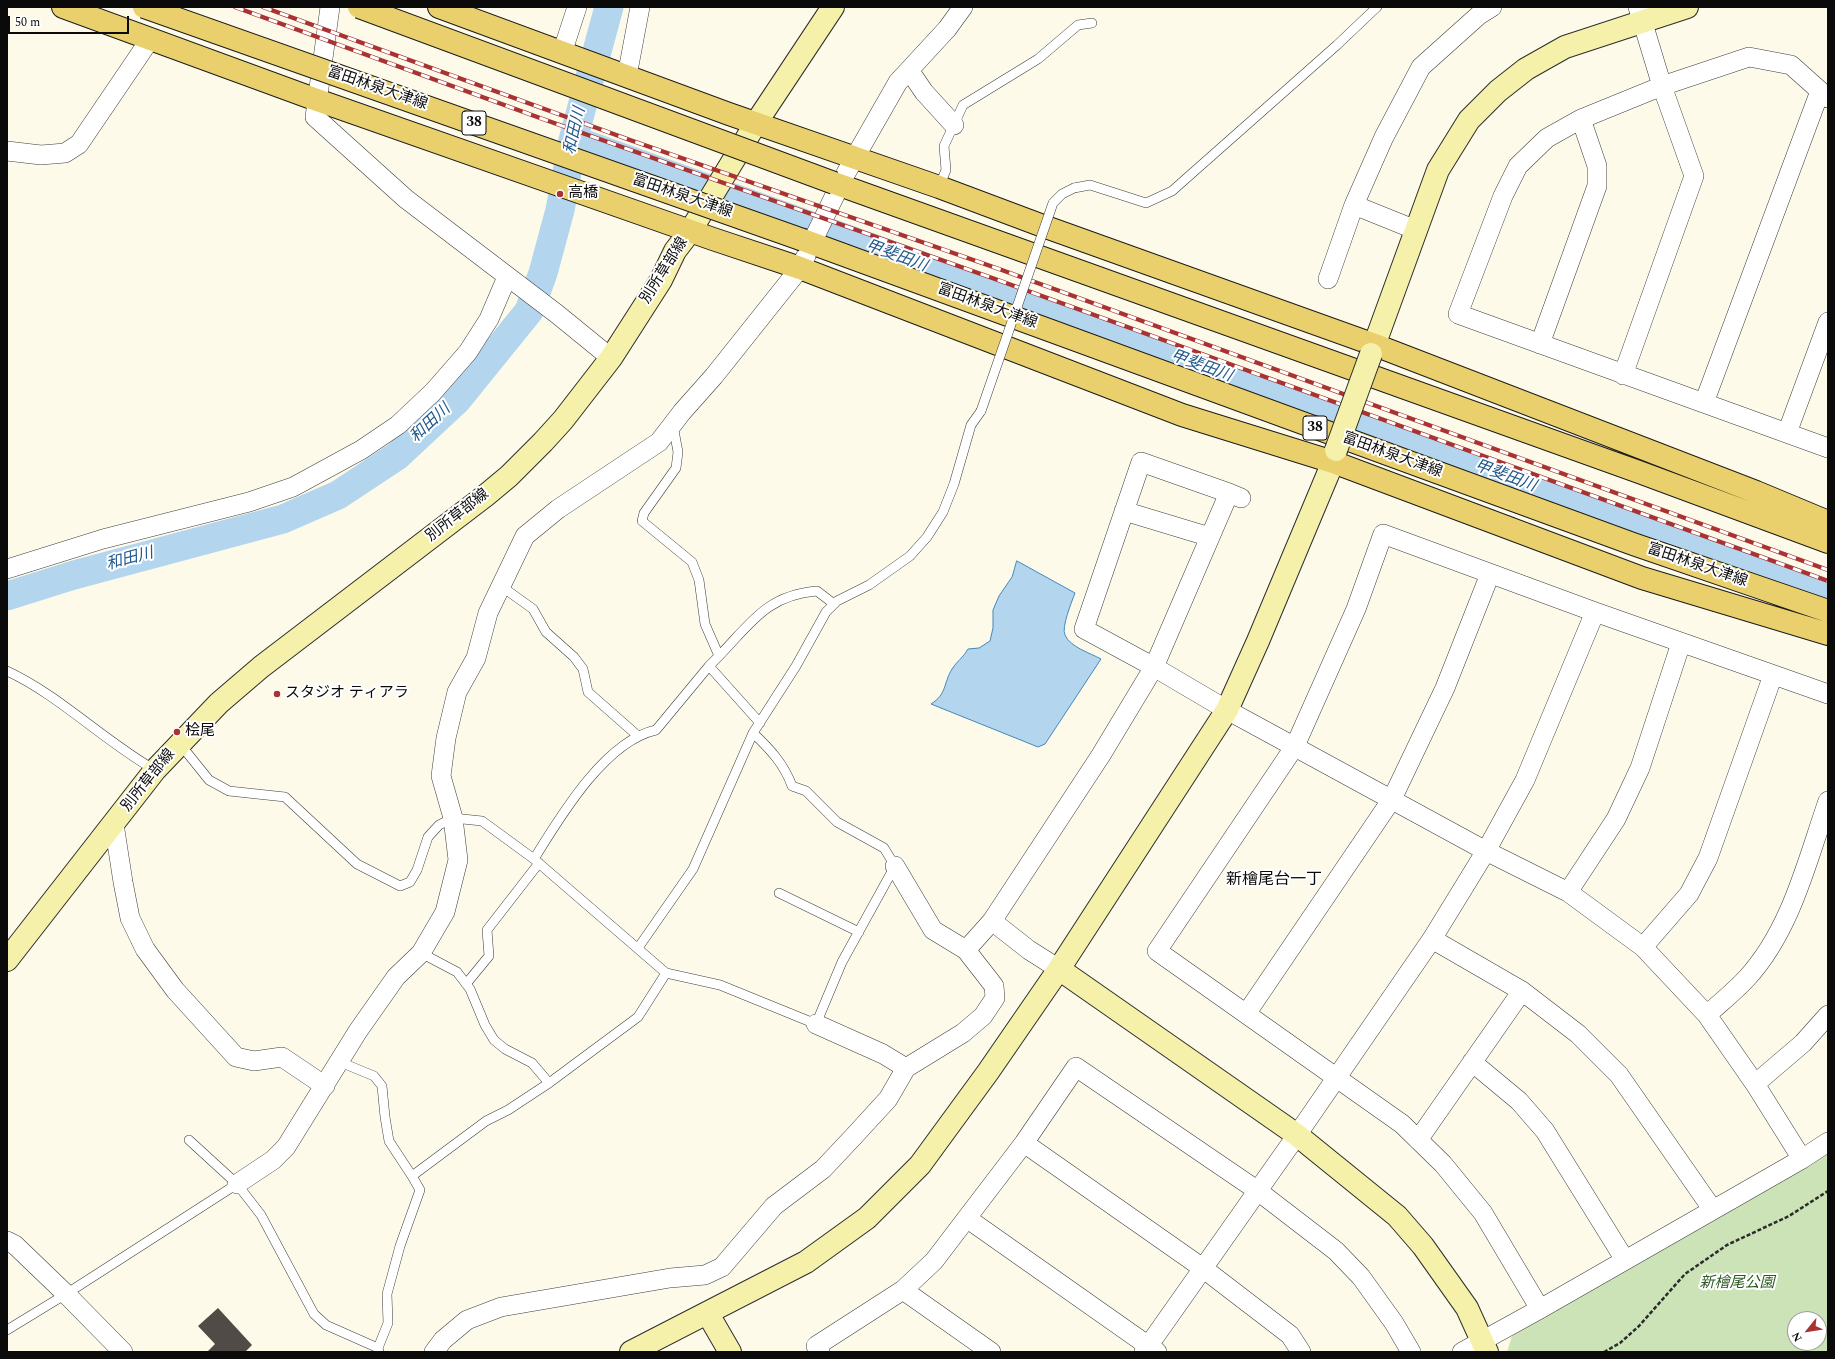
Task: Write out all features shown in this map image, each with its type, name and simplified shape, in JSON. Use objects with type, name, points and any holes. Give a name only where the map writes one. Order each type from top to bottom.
[{"type":"main road","points":[[63,7],[317,100],[592,197],[691,230],[806,249],[1182,415],[1335,456],[1642,578],[1828,634]]},
{"type":"main road","name":"富田林泉大津線","points":[[144,7],[806,249],[1618,539],[1828,611]]},
{"type":"main road","points":[[359,7],[842,177],[1828,542]]},
{"type":"main road","points":[[440,7],[756,123],[842,177],[939,187],[1756,492],[1828,522]]},
{"type":"street","points":[[330,7],[315,117],[406,199],[557,314],[610,358]]},
{"type":"street","points":[[565,53],[577,7]]},
{"type":"street","points":[[623,75],[640,7]]},
{"type":"street","name":"別所草部線","points":[[7,960],[155,770],[219,703],[261,667],[485,496],[509,476],[563,420],[610,358],[660,280],[676,251],[691,230],[756,123],[833,7]]},
{"type":"street","points":[[237,1184],[273,1160],[286,1147],[358,1031],[396,977],[421,952],[445,912],[458,860],[453,818],[440,776],[446,738],[458,692],[476,658],[488,613],[525,536],[558,509],[659,442],[714,376],[806,249],[842,177],[898,82],[947,29],[963,7]]},
{"type":"street","points":[[1328,279],[1354,205],[1384,137],[1421,67],[1479,15],[1492,7]]},
{"type":"street","points":[[631,1352],[708,1314],[806,1262],[867,1218],[920,1165],[988,1072],[1059,969],[1227,710],[1258,641],[1335,456],[1438,170],[1469,120],[1498,91],[1526,69],[1565,47],[1640,14],[1687,7]]},
{"type":"street","points":[[1623,375],[1694,176],[1662,86],[1640,14]]},
{"type":"street","points":[[7,151],[41,155],[65,154],[79,144],[151,38]]},
{"type":"street","points":[[1704,403],[1824,94],[1791,65],[1749,57],[1662,86],[1581,118],[1547,138],[1518,166],[1503,196],[1458,314],[1828,448]]},
{"type":"street","points":[[909,70],[924,92],[954,125]]},
{"type":"street","points":[[1540,344],[1597,186],[1597,166],[1581,118]]},
{"type":"street","points":[[1354,205],[1416,230]]},
{"type":"street","points":[[7,569],[103,539],[249,502],[293,487],[361,450],[398,425],[433,392],[468,352],[489,319],[509,278]]},
{"type":"street","points":[[1787,433],[1828,322]]},
{"type":"street","points":[[966,950],[992,921],[1101,755],[1154,667],[1210,537],[1235,495],[1141,462],[1084,629],[1154,667],[1227,710],[1486,851],[1568,892],[1643,947],[1707,1015],[1754,1084],[1802,1159]]},
{"type":"street","points":[[1124,511],[1210,537]]},
{"type":"street","points":[[1540,1309],[1483,1213],[1443,1164],[1402,1124],[1157,951],[1295,746],[1356,609],[1383,534],[1681,643],[1828,694]]},
{"type":"street","points":[[1246,1014],[1392,799],[1446,688],[1490,574]]},
{"type":"street","points":[[968,1219],[1150,1350],[1204,1268],[1432,939],[1486,851],[1525,780],[1595,612]]},
{"type":"street","points":[[1568,892],[1616,819],[1640,768],[1681,643]]},
{"type":"street","points":[[1643,947],[1689,894],[1708,858],[1773,675]]},
{"type":"street","points":[[1707,1015],[1748,977],[1775,939],[1794,900],[1828,801]]},
{"type":"street","points":[[114,824],[130,918],[144,949],[175,990],[236,1057],[254,1060],[282,1057],[325,1086]]},
{"type":"street","points":[[434,1352],[443,1340],[467,1320],[501,1307],[670,1278],[705,1275],[722,1267],[774,1206],[823,1168],[856,1135],[888,1099],[906,1068],[963,1033],[983,1016],[995,998],[994,986],[966,950],[933,930],[895,866]]},
{"type":"street","points":[[992,921],[1029,950],[1059,969],[1297,1135],[1397,1216],[1423,1246],[1467,1308],[1485,1347]]},
{"type":"street","points":[[1432,939],[1522,991],[1578,1034],[1619,1075],[1713,1210]]},
{"type":"street","points":[[1418,1140],[1522,991]]},
{"type":"street","points":[[1754,1084],[1803,1043],[1828,1015]]},
{"type":"street","points":[[816,1024],[883,1054],[906,1068]]},
{"type":"street","points":[[1472,1062],[1518,1101],[1545,1131],[1625,1260]]},
{"type":"street","points":[[820,1352],[816,1346],[903,1290],[934,1261],[968,1219],[1024,1143],[1076,1067],[1258,1191],[1336,1251],[1361,1277],[1394,1323],[1411,1352]]},
{"type":"street","points":[[1462,1352],[1485,1347],[1540,1309],[1802,1159],[1828,1142]]},
{"type":"street","points":[[1024,1143],[1204,1268],[1290,1335],[1301,1352]]},
{"type":"street","points":[[7,1241],[15,1246],[66,1294],[124,1352]]},
{"type":"street","points":[[903,1290],[980,1349]]},
{"type":"street","points":[[708,1314],[730,1352]]},
{"type":"lane","points":[[638,948],[693,868],[753,733],[796,666],[826,612],[834,604],[869,585],[910,556],[927,537],[943,512],[954,484],[971,425],[981,411],[1053,204],[1062,194],[1074,188],[1090,185],[1146,203],[1172,191],[1338,45],[1377,7]]},
{"type":"lane","points":[[939,187],[946,170],[944,146],[963,105],[1038,59],[1078,25],[1092,23]]},
{"type":"lane","points":[[673,424],[678,452],[676,468],[644,513],[642,521],[692,562],[699,580],[705,624],[719,656]]},
{"type":"lane","points":[[501,586],[532,609],[546,632],[579,663],[583,669],[588,692],[638,736]]},
{"type":"lane","points":[[466,984],[489,956],[488,930],[537,861],[560,816],[588,780],[622,746],[645,732],[656,730],[709,666],[762,612],[778,600],[799,592],[817,591],[834,604]]},
{"type":"lane","points":[[709,666],[760,723]]},
{"type":"lane","points":[[7,672],[26,680],[130,755],[155,770]]},
{"type":"lane","points":[[180,744],[209,780],[229,791],[285,797],[357,864],[400,886],[410,882],[417,870],[428,837],[439,825],[453,818],[482,821],[537,861],[666,973],[720,985],[816,1024],[842,962],[895,866],[884,848],[837,822],[806,791],[792,786],[787,773],[770,749],[753,733]]},
{"type":"lane","points":[[779,893],[859,932]]},
{"type":"lane","points":[[421,952],[457,972],[470,989],[485,1025],[494,1040],[505,1049],[532,1063],[549,1083]]},
{"type":"lane","points":[[412,1176],[486,1121],[508,1110],[549,1083],[638,1017],[666,973]]},
{"type":"lane","points":[[189,1140],[237,1184],[261,1215],[314,1314],[326,1324],[378,1350],[388,1323],[387,1294],[400,1246],[420,1190],[389,1141],[382,1086],[374,1076],[340,1062]]},
{"type":"lane","points":[[7,1330],[66,1294],[237,1184]]},
{"type":"path","points":[[1604,1352],[1620,1343],[1639,1326],[1685,1274],[1727,1245],[1789,1216],[1828,1191]]},
{"type":"green space","name":"新檜尾公園","points":[[1828,1153],[1828,1352],[1507,1352],[1512,1336]]},
{"type":"water","points":[[1017,561],[1075,593],[1064,627],[1065,635],[1071,643],[1101,659],[1045,744],[1038,747],[931,704],[940,696],[949,674],[968,649],[979,648],[990,641],[993,628],[993,610],[999,596],[1012,577]]},
{"type":"building","points":[[218,1308],[252,1345],[245,1352],[207,1352],[215,1344],[198,1326]]},
{"type":"waterway","name":"和田川","points":[[7,596],[74,575],[283,519],[338,495],[397,456],[457,400],[529,311],[543,273],[560,210],[573,140],[609,7]]},
{"type":"waterway","name":"甲斐田川","points":[[573,140],[1828,594]]},
{"type":"railway","points":[[235,7],[540,118],[995,279],[1828,581]]},
{"type":"railway","points":[[263,7],[630,140],[999,269],[1828,570]]},
{"type":"place","name":"高橋","points":[[560,194]]},
{"type":"place","name":"スタジオ ティアラ","points":[[277,694]]},
{"type":"place","name":"桧尾","points":[[177,732]]},
{"type":"district","name":"新檜尾台一丁","points":[[1274,881]]}]
